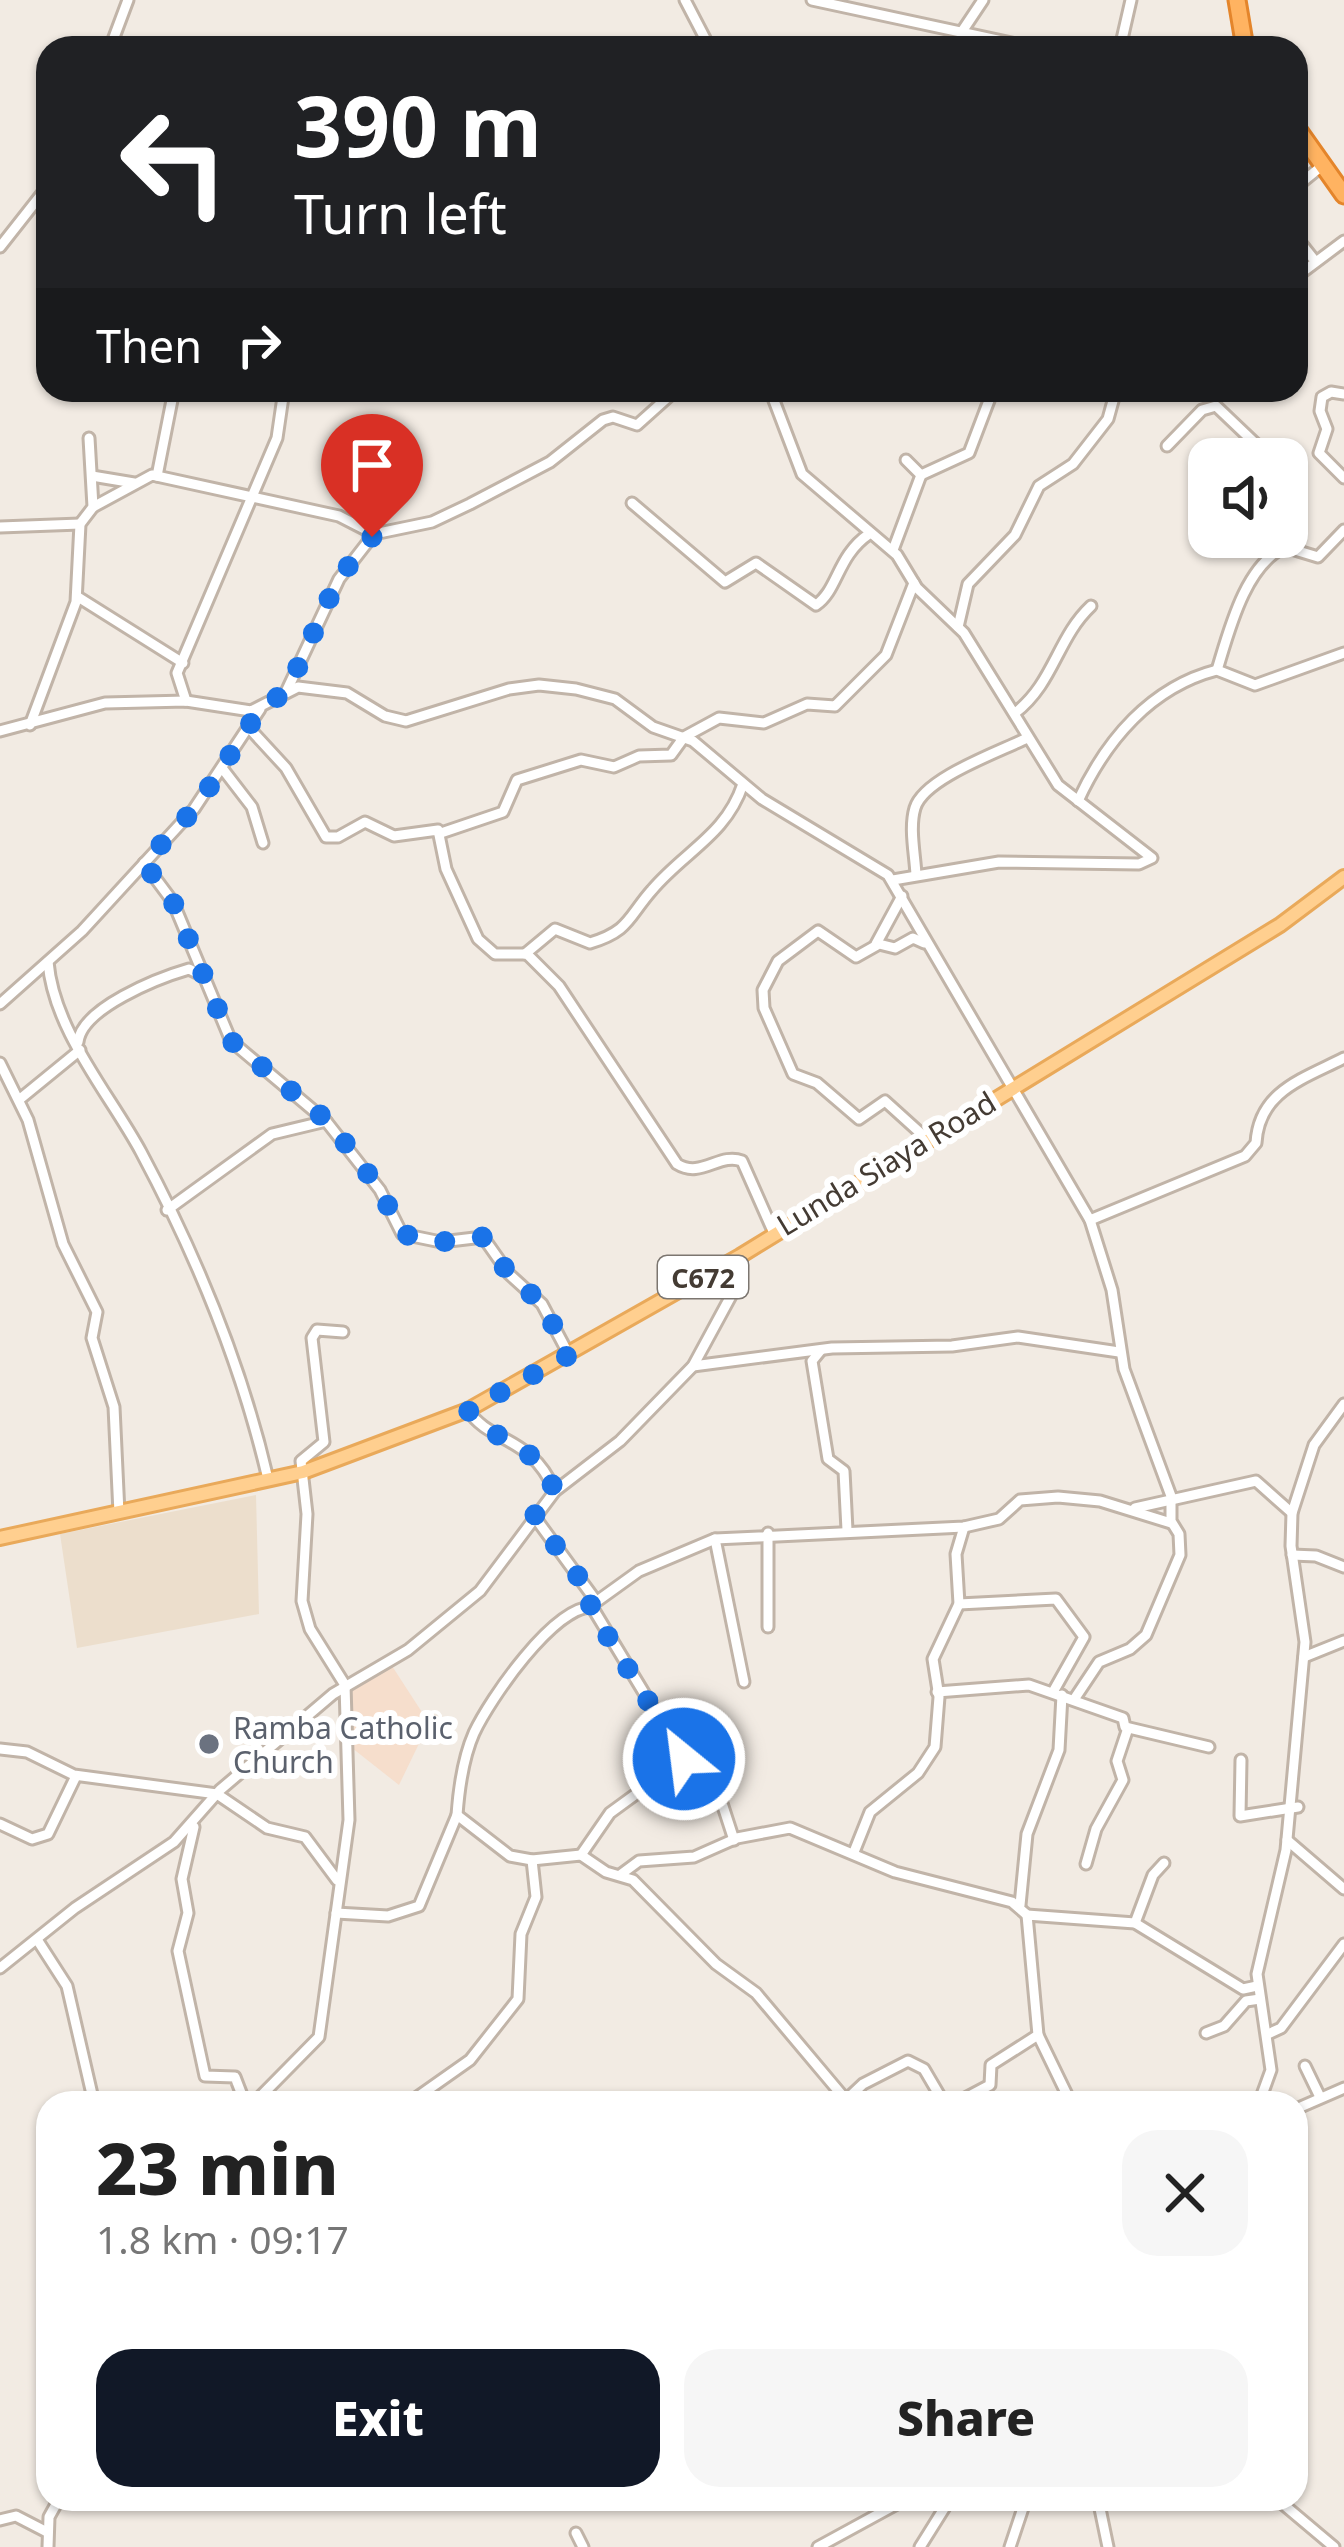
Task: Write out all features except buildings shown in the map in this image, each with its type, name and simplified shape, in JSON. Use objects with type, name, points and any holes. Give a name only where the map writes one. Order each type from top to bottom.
[{"type":"highway","points":[[1237,0],[1243,36]]},
{"type":"highway","points":[[1308,147],[1344,195]]},
{"type":"main road","name":"Lunda Siaya Road","points":[[0,1538],[303,1472],[468,1410],[740,1256],[773,1231],[1280,925],[1344,877]]},
{"type":"street","points":[[114,36],[128,0]]},
{"type":"street","points":[[685,0],[704,36]]},
{"type":"street","points":[[812,0],[987,36]]},
{"type":"street","points":[[874,15],[875,0]]},
{"type":"street","points":[[963,30],[983,0]]},
{"type":"street","points":[[1123,36],[1131,0]]},
{"type":"street","points":[[1308,177],[1323,165]]},
{"type":"street","points":[[0,247],[36,201]]},
{"type":"street","points":[[1308,267],[1344,241]]},
{"type":"street","points":[[1308,253],[1315,261]]},
{"type":"street","points":[[1344,394],[1331,392],[1322,397],[1320,411],[1327,429],[1319,453],[1344,478]]},
{"type":"street","points":[[157,476],[172,402]]},
{"type":"street","points":[[186,701],[177,678],[277,438],[282,402]]},
{"type":"street","points":[[30,725],[78,597],[80,524],[93,507],[134,483],[157,476],[251,495],[339,516],[374,534],[429,523],[550,462],[574,438],[609,417],[637,425],[663,402]]},
{"type":"street","points":[[775,402],[802,474],[892,550],[914,583],[958,627],[1050,776],[1148,850],[1151,860],[999,862],[893,880]]},
{"type":"street","points":[[892,550],[921,475],[969,453],[988,402]]},
{"type":"street","points":[[958,627],[968,584],[1015,535],[1039,486],[1073,464],[1108,419],[1113,402]]},
{"type":"street","points":[[1167,446],[1202,410],[1216,406],[1250,438]]},
{"type":"street","points":[[89,438],[93,507]]},
{"type":"street","points":[[906,460],[921,475]]},
{"type":"street","points":[[92,476],[134,483]]},
{"type":"street","points":[[632,503],[725,582],[756,563],[816,605],[825,598],[846,553],[869,534]]},
{"type":"street","points":[[0,527],[80,524]]},
{"type":"street","points":[[1308,552],[1318,557],[1344,530]]},
{"type":"street","points":[[0,1004],[48,962],[194,809],[256,719],[287,691],[338,579],[374,534]]},
{"type":"street","points":[[1217,670],[1255,577],[1269,558]]},
{"type":"street","points":[[441,833],[506,811],[517,780],[581,760],[614,767],[639,756],[668,756],[684,736],[719,718],[764,723],[807,704],[836,706],[886,655],[914,583]]},
{"type":"street","points":[[78,597],[183,663]]},
{"type":"street","points":[[1015,713],[1046,684],[1069,630],[1091,606]]},
{"type":"street","points":[[1078,801],[1096,765],[1157,694],[1217,670],[1256,685],[1344,653]]},
{"type":"street","points":[[287,691],[340,691],[385,716],[406,721],[509,689],[551,685],[616,699],[652,727],[684,736],[743,784],[893,880],[1090,1220],[1112,1290],[1119,1352],[1171,1496],[1180,1555],[1146,1635],[1133,1648],[1099,1662],[1075,1698]]},
{"type":"street","points":[[0,731],[98,704],[186,701],[247,711],[326,837],[338,837],[365,822],[394,836],[434,828],[441,833],[446,869],[478,938],[495,954],[525,954],[555,929],[590,944],[629,925],[656,886],[716,836],[743,784]]},
{"type":"street","points":[[916,875],[913,818],[920,797],[945,777],[1027,738]]},
{"type":"street","points":[[222,767],[252,807],[263,843]]},
{"type":"street","points":[[144,863],[173,902],[199,974],[234,1045],[326,1121],[380,1190],[402,1234],[441,1242],[483,1237],[509,1274],[542,1304],[569,1355]]},
{"type":"street","points":[[902,896],[875,945],[856,957],[818,931],[771,969],[764,1007],[793,1074],[817,1083],[859,1119],[885,1101],[927,1139]]},
{"type":"street","points":[[875,945],[892,949],[913,938],[928,945]]},
{"type":"street","points":[[525,954],[565,994],[671,1159],[694,1170],[738,1159],[773,1231]]},
{"type":"street","points":[[48,962],[79,1048],[141,1153],[214,1315],[268,1479]]},
{"type":"street","points":[[20,1099],[79,1048],[81,1028],[95,1014],[166,977],[189,969],[199,974]]},
{"type":"street","points":[[1090,1220],[1245,1156],[1256,1143],[1257,1127],[1274,1094],[1344,1058]]},
{"type":"street","points":[[0,1063],[20,1099],[47,1202],[97,1312],[92,1334],[114,1407],[119,1513]]},
{"type":"street","points":[[167,1210],[270,1130],[326,1121]]},
{"type":"street","points":[[0,1968],[75,1907],[152,1860],[195,1822],[217,1794],[345,1685],[408,1650],[480,1591],[555,1491],[620,1441],[693,1366],[738,1283],[740,1256]]},
{"type":"street","points":[[267,2091],[316,2044],[349,1820],[345,1685],[316,1641],[302,1601],[307,1531],[303,1457],[321,1450],[324,1442],[312,1337],[317,1330],[343,1331]]},
{"type":"street","points":[[693,1366],[832,1348],[952,1346],[1018,1337],[1119,1352]]},
{"type":"street","points":[[832,1348],[815,1355],[812,1371],[827,1459],[844,1471],[847,1530]]},
{"type":"street","points":[[1263,2091],[1271,2070],[1259,1992],[1293,1807],[1304,1657],[1304,1613],[1292,1555],[1292,1513],[1315,1445],[1344,1404]]},
{"type":"street","points":[[468,1410],[476,1421],[530,1453],[555,1491]]},
{"type":"street","points":[[1132,1509],[1171,1496],[1228,1490],[1256,1481],[1292,1513]]},
{"type":"street","points":[[336,1913],[388,1916],[419,1906],[457,1815],[464,1761],[490,1706],[536,1645],[571,1612],[592,1604],[653,1564],[715,1538],[964,1527],[999,1519],[1025,1499],[1081,1498],[1173,1524]]},
{"type":"street","points":[[534,1516],[684,1759],[719,1795],[734,1840]]},
{"type":"street","points":[[854,1852],[870,1813],[911,1780],[932,1755],[939,1723],[933,1659],[959,1604],[956,1555],[964,1527]]},
{"type":"street","points":[[767,1627],[768,1533]]},
{"type":"street","points":[[715,1538],[744,1682]]},
{"type":"street","points":[[1292,1555],[1316,1556],[1344,1568]]},
{"type":"street","points":[[959,1604],[1056,1599],[1084,1637],[1057,1694],[1059,1750],[1027,1834],[1020,1905],[1027,1916],[1038,2035],[1065,2091]]},
{"type":"street","points":[[1304,1657],[1342,1646]]},
{"type":"street","points":[[937,1692],[1018,1685],[1075,1698],[1123,1718],[1128,1728],[1117,1761],[1123,1780],[1096,1828],[1087,1864]]},
{"type":"street","points":[[1128,1728],[1209,1747]]},
{"type":"street","points":[[0,1749],[27,1752],[76,1776],[217,1794],[267,1828],[305,1837],[338,1880]]},
{"type":"street","points":[[580,1855],[621,1802],[684,1759]]},
{"type":"street","points":[[1241,1760],[1240,1816],[1293,1807]]},
{"type":"street","points":[[0,1824],[32,1839],[48,1834],[76,1776]]},
{"type":"street","points":[[457,1815],[498,1850],[532,1860],[580,1855],[644,1889],[716,1964],[749,1986],[836,2091]]},
{"type":"street","points":[[195,1822],[182,1879],[188,1913],[178,1956],[206,2076],[235,2078],[240,2091]]},
{"type":"street","points":[[620,1875],[639,1862],[685,1859],[734,1840],[794,1828],[896,1872],[1020,1905]]},
{"type":"street","points":[[1288,1840],[1344,1889]]},
{"type":"street","points":[[426,2091],[470,2060],[520,1996],[521,1934],[536,1897],[532,1860]]},
{"type":"street","points":[[1135,1923],[1153,1874],[1164,1863]]},
{"type":"street","points":[[1027,1916],[1135,1923],[1243,1989],[1259,1992]]},
{"type":"street","points":[[38,1941],[67,1986],[91,2091]]},
{"type":"street","points":[[1268,2034],[1281,2028],[1344,1944]]},
{"type":"street","points":[[1206,2032],[1227,2023],[1259,1992]]},
{"type":"street","points":[[979,2091],[990,2085],[991,2065],[1038,2035]]},
{"type":"street","points":[[855,2091],[908,2061],[924,2069],[937,2091]]},
{"type":"street","points":[[1305,2066],[1320,2097]]},
{"type":"street","points":[[1308,2103],[1344,2088]]},
{"type":"street","points":[[48,2547],[54,2511]]},
{"type":"street","points":[[818,2547],[884,2511]]},
{"type":"street","points":[[920,2547],[942,2511]]},
{"type":"street","points":[[1010,2547],[1022,2511]]},
{"type":"street","points":[[1100,2511],[1108,2547]]},
{"type":"street","points":[[1291,2511],[1334,2547]]},
{"type":"street","points":[[0,2520],[16,2516],[47,2532]]},
{"type":"street","points":[[576,2534],[583,2547]]},
{"type":"shaded area","points":[[256,1495],[259,1614],[77,1648],[60,1534]]},
{"type":"shaded area","points":[[392,1666],[429,1723],[399,1785],[347,1744],[347,1687]]},
{"type":"place","name":"Ramba Catholic Church","points":[[209,1744]]},
{"type":"route","points":[[372,537],[338,579],[329,608],[287,691],[260,709],[251,730],[197,806],[144,863],[173,902],[200,977],[231,1041],[331,1124],[380,1190],[402,1234],[441,1242],[483,1237],[559,1329],[569,1355],[468,1410],[481,1424],[522,1446],[543,1469],[555,1491],[534,1516],[596,1601],[589,1606],[684,1759]]}]
